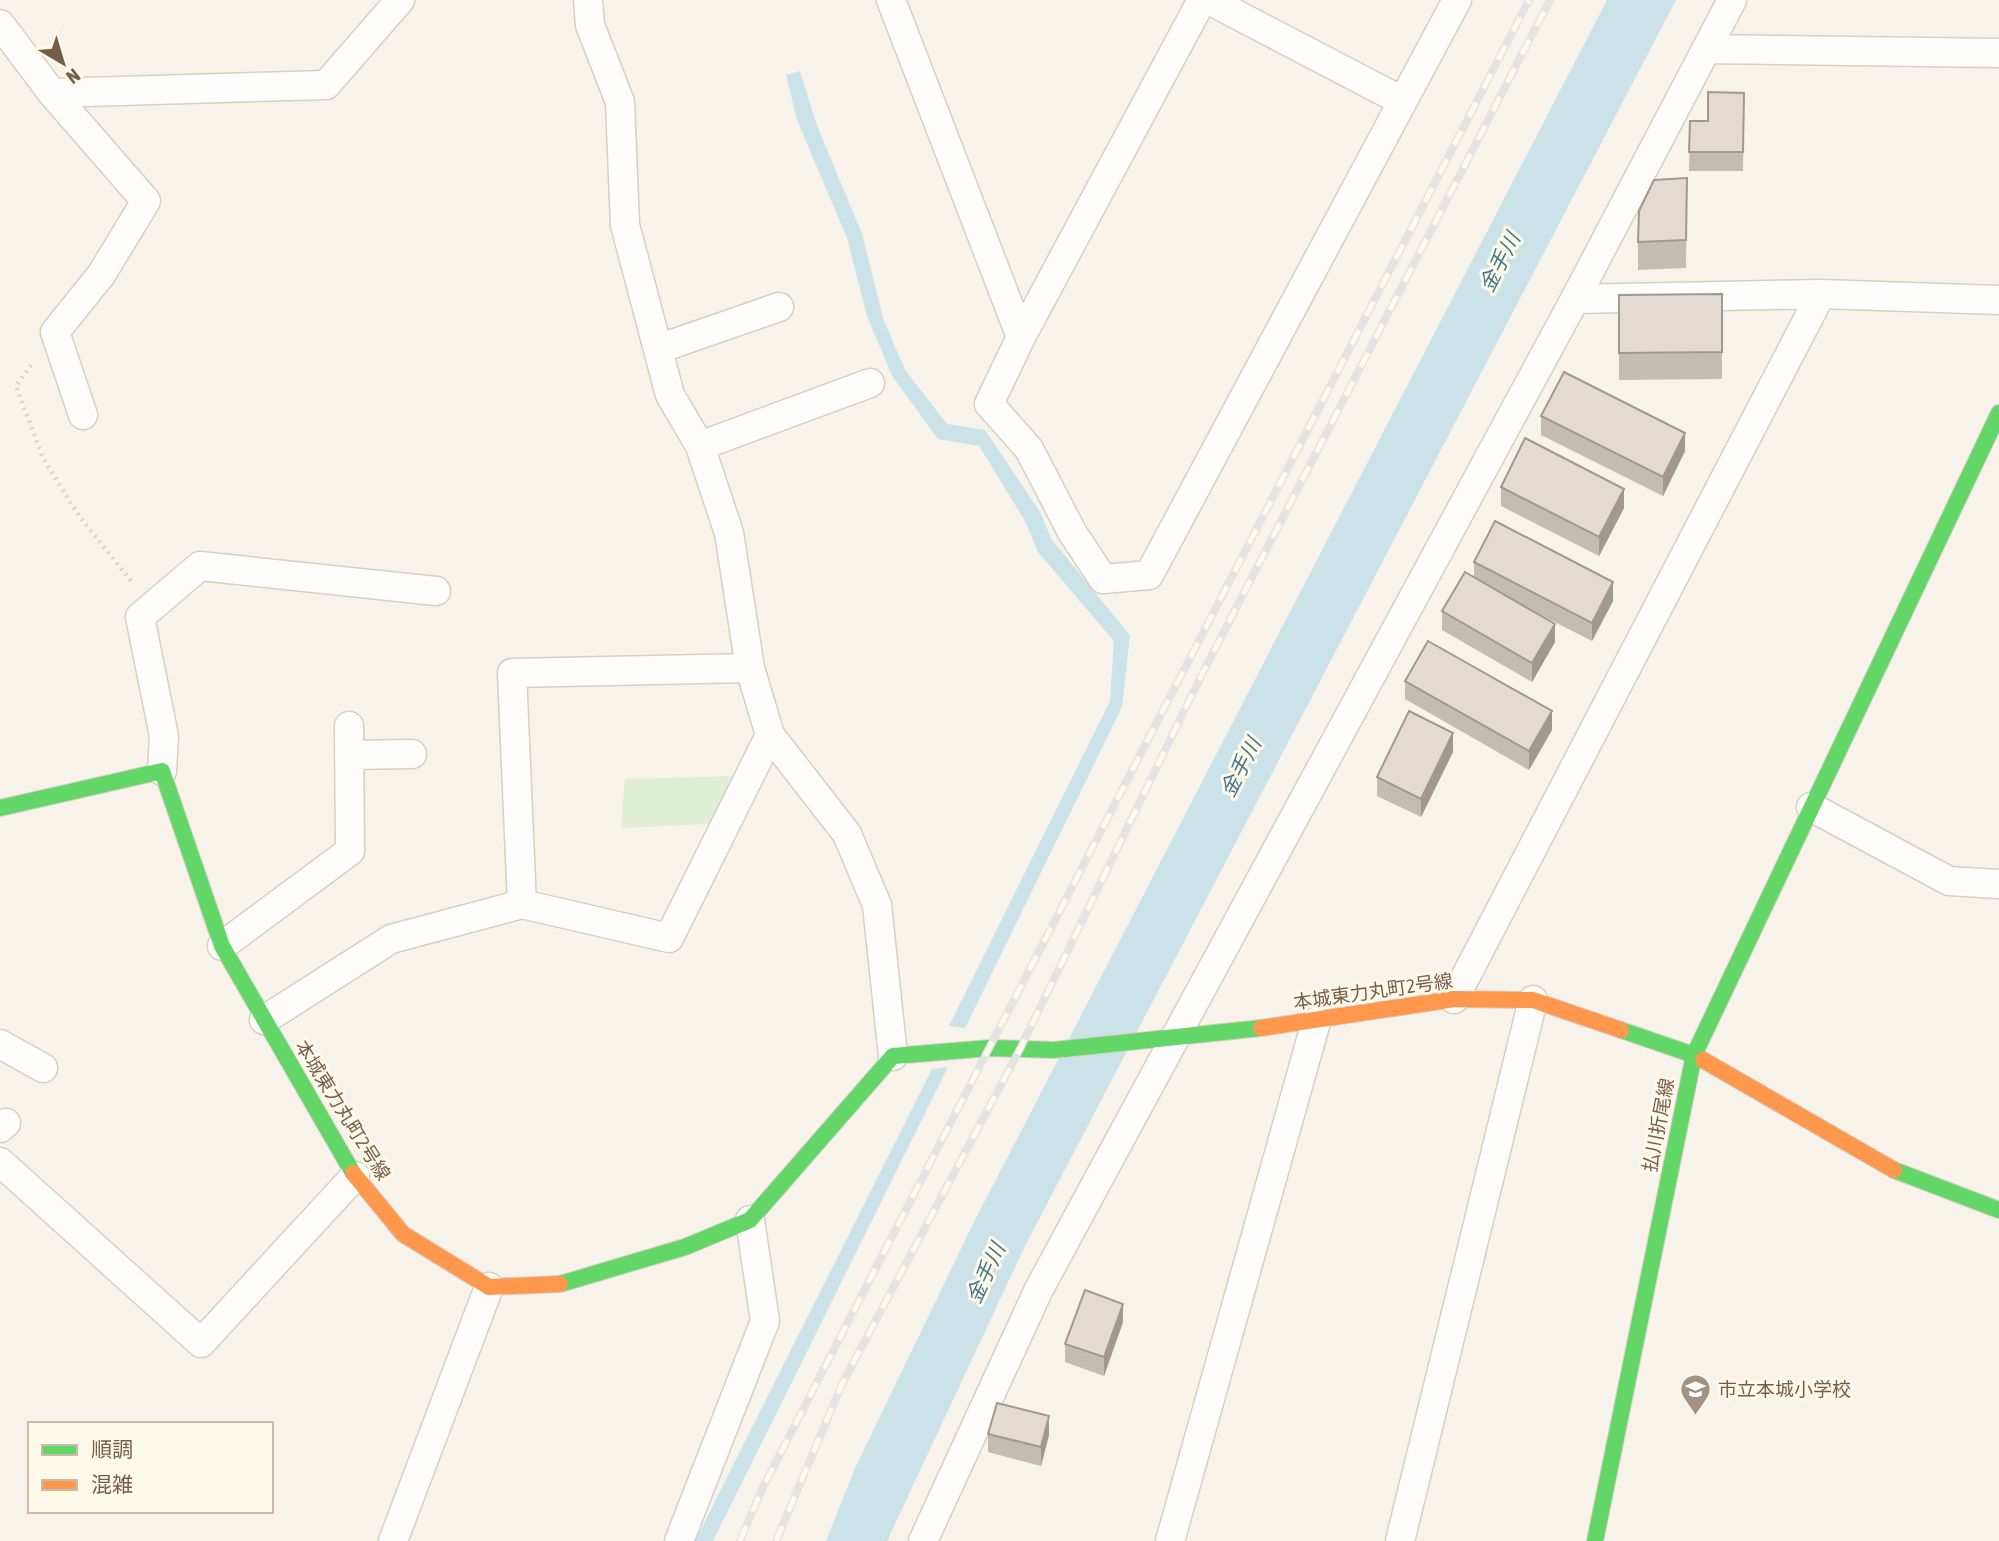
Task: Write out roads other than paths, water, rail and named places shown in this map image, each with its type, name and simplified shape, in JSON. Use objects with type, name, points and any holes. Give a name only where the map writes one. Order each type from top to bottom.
[{"type":"street","points":[[52,93],[326,85],[400,0]]},
{"type":"street","points":[[393,1541],[489,1287],[551,1287],[685,1247],[750,1220],[893,1056],[877,905],[847,834],[770,735],[750,668],[729,533],[700,446],[670,394],[625,225],[620,102],[590,25],[588,0]]},
{"type":"street","points":[[891,0],[1021,337]]},
{"type":"street","points":[[1202,0],[1021,337],[989,404],[1029,449],[1072,532],[1103,579],[1149,575],[1457,0]]},
{"type":"street","points":[[1209,0],[1402,101]]},
{"type":"street","points":[[933,1538],[1039,1289],[1575,299],[1732,0]]},
{"type":"street","points":[[0,24],[52,93],[146,201],[101,275],[55,332],[83,415]]},
{"type":"street","points":[[1707,49],[1999,53]]},
{"type":"street","points":[[1575,299],[1821,294],[1999,300]]},
{"type":"street","points":[[1454,999],[1821,294]]},
{"type":"street","points":[[658,349],[779,307]]},
{"type":"street","points":[[700,446],[870,383]]},
{"type":"street","name":"払川折尾線","points":[[1595,1541],[1694,1055],[1999,413]]},
{"type":"street","points":[[0,807],[162,771],[164,736],[140,617],[200,566],[436,592]]},
{"type":"street","points":[[522,904],[512,673],[750,668]]},
{"type":"street","points":[[222,946],[350,850],[349,726]]},
{"type":"street","points":[[264,1020],[391,939],[522,904],[668,938],[770,735]]},
{"type":"street","points":[[349,755],[412,754]]},
{"type":"street","name":"本城東力丸町2号線","points":[[162,771],[222,946],[355,1176],[403,1234],[489,1287]]},
{"type":"street","points":[[1811,807],[1950,881],[1999,884]]},
{"type":"street","name":"本城東力丸町2号線","points":[[893,1056],[990,1048],[1054,1050],[1316,1022],[1454,999],[1533,1000],[1694,1055]]},
{"type":"street","points":[[1400,1541],[1533,1000]]},
{"type":"street","points":[[1170,1541],[1316,1022]]},
{"type":"street","points":[[0,1044],[43,1068]]},
{"type":"street","points":[[1694,1055],[1901,1174],[1999,1210]]},
{"type":"street","points":[[0,1162],[201,1343],[355,1176]]},
{"type":"street","points":[[679,1541],[765,1321],[750,1220]]},
{"type":"water","name":"金手川","points":[[1607,0],[1676,0],[1025,1246],[887,1541],[826,1541],[855,1468],[974,1222]]},
{"type":"water","points":[[800,71],[816,123],[862,234],[883,318],[905,370],[947,424],[985,430],[1040,512],[1052,540],[1130,635],[1122,707],[965,1028],[949,1026],[1110,701],[1114,641],[1038,552],[1025,521],[979,446],[938,439],[892,376],[867,316],[847,238],[797,120],[786,75]]},
{"type":"water","points":[[948,1067],[713,1541],[695,1541],[932,1069]]},
{"type":"railway","points":[[740,1541],[762,1489],[1529,0]]},
{"type":"railway","points":[[776,1541],[842,1384],[1020,1049],[1201,676],[1550,0]]},
{"type":"place","name":"市立本城小学校","points":[[1695,1416]]}]
